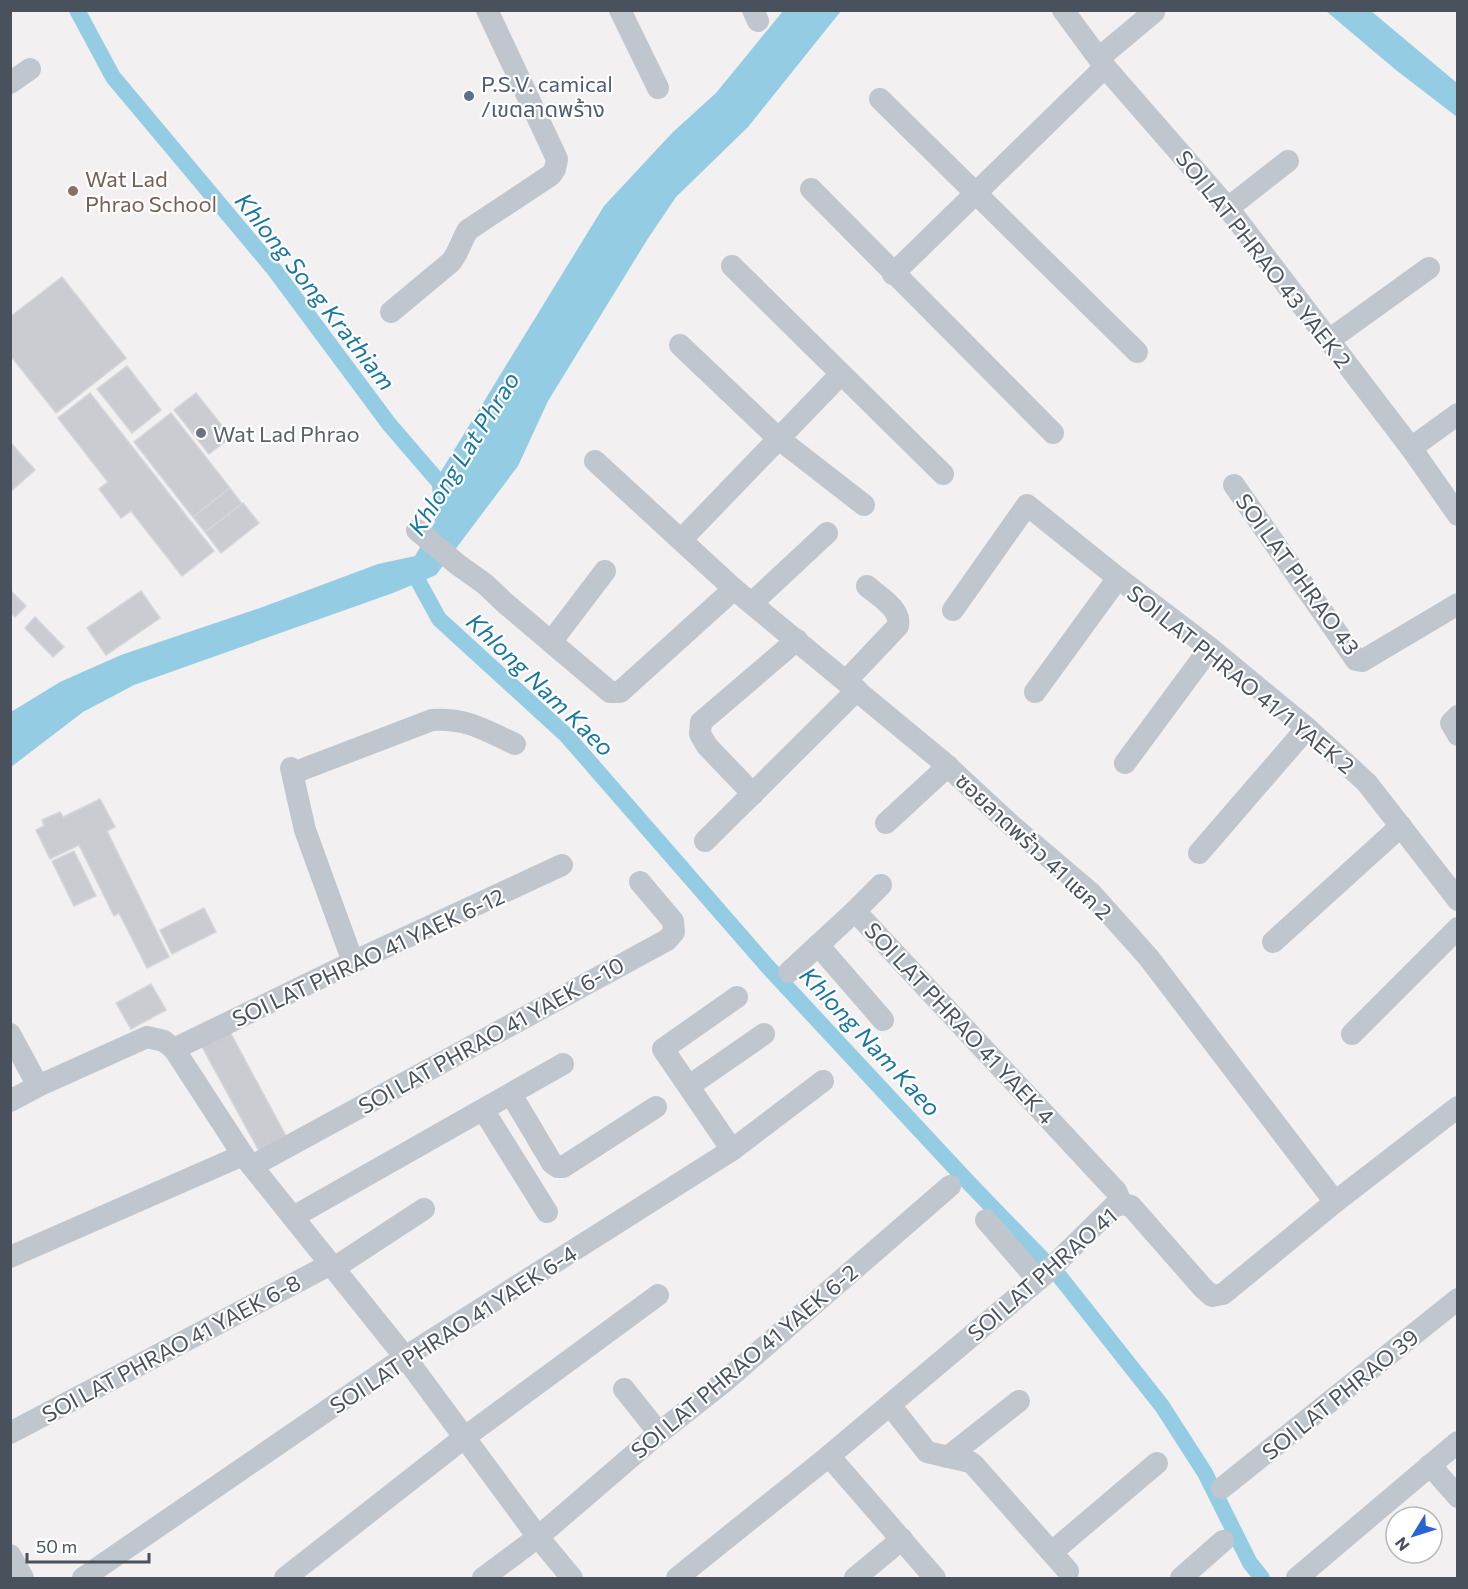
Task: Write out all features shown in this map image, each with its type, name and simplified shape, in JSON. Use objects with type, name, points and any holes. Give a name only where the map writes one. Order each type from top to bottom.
[{"type":"street","points":[[392,312],[452,262],[468,230],[551,175],[555,170],[557,159],[487,10]]},
{"type":"street","points":[[620,10],[658,88]]},
{"type":"street","name":"SOI LAT PHRAO 43 YAEK 2","points":[[1063,10],[1102,62],[1228,207],[1411,448],[1458,515]]},
{"type":"street","points":[[893,274],[977,193],[1102,62],[1154,12]]},
{"type":"street","points":[[10,83],[30,69]]},
{"type":"street","points":[[880,99],[1137,352]]},
{"type":"street","points":[[1228,207],[1288,161]]},
{"type":"street","points":[[811,189],[1053,433]]},
{"type":"street","points":[[732,266],[840,375],[943,474]]},
{"type":"street","points":[[1329,340],[1429,268]]},
{"type":"street","points":[[680,345],[779,439],[864,505]]},
{"type":"street","points":[[681,540],[840,375]]},
{"type":"street","points":[[1411,448],[1458,414]]},
{"type":"street","name":"ซอยลาดพร้าว 41 แยก 2","points":[[595,461],[743,596],[948,766],[1010,824],[1091,893],[1134,942],[1335,1202]]},
{"type":"street","name":"SOI LAT PHRAO 43","points":[[1234,485],[1356,660],[1362,661],[1458,604]]},
{"type":"street","name":"SOI LAT PHRAO 41/1 YAEK 2","points":[[953,610],[1027,505],[1210,648],[1307,728],[1367,783],[1458,900]]},
{"type":"street","points":[[417,530],[485,584],[610,692],[620,692],[827,533]]},
{"type":"street","points":[[551,642],[605,571]]},
{"type":"street","points":[[1035,692],[1118,578]]},
{"type":"street","points":[[705,841],[753,794],[852,685],[898,626],[900,620],[897,612],[867,586]]},
{"type":"street","points":[[753,794],[707,746],[700,734],[701,722],[797,640]]},
{"type":"street","points":[[1125,763],[1210,648]]},
{"type":"street","points":[[1458,716],[1451,723],[1458,735]]},
{"type":"street","points":[[353,962],[305,830],[292,770],[432,720],[466,722],[515,744]]},
{"type":"street","points":[[1199,853],[1307,728]]},
{"type":"street","points":[[886,823],[948,766]]},
{"type":"street","points":[[1274,942],[1401,826]]},
{"type":"street","name":"SOI LAT PHRAO 41 YAEK 6-12","points":[[174,1049],[353,962],[562,865]]},
{"type":"street","name":"SOI LAT PHRAO 41 YAEK 6-10","points":[[247,1160],[667,940],[674,932],[673,921],[640,882]]},
{"type":"street","points":[[855,911],[881,885]]},
{"type":"street","name":"SOI LAT PHRAO 41 YAEK 4","points":[[789,972],[855,911],[1116,1191],[1122,1204]]},
{"type":"street","points":[[1352,1034],[1458,928]]},
{"type":"street","points":[[818,945],[883,1020]]},
{"type":"street","points":[[732,1150],[663,1049],[738,996]]},
{"type":"street","points":[[10,1034],[38,1086]]},
{"type":"street","points":[[689,1086],[764,1034]]},
{"type":"street","points":[[10,1101],[147,1037],[164,1041],[174,1049],[247,1160],[405,1357],[538,1537],[572,1578]]},
{"type":"street","points":[[293,1217],[484,1111],[563,1064]]},
{"type":"street","name":"SOI LAT PHRAO 41 YAEK 6-4","points":[[83,1578],[405,1357],[732,1150],[823,1081]]},
{"type":"street","points":[[511,1094],[552,1163],[558,1167],[563,1167],[656,1107]]},
{"type":"street","name":"SOI LAT PHRAO 41","points":[[677,1578],[890,1405],[1048,1271],[1113,1207],[1122,1204],[1131,1206],[1212,1296],[1223,1294],[1335,1202],[1458,1107]]},
{"type":"street","points":[[484,1111],[547,1212]]},
{"type":"street","points":[[10,1257],[247,1160]]},
{"type":"street","name":"SOI LAT PHRAO 41 YAEK 6-2","points":[[483,1578],[538,1537],[659,1433],[725,1381],[950,1186]]},
{"type":"street","name":"SOI LAT PHRAO 41 YAEK 6-8","points":[[10,1433],[332,1266],[424,1209]]},
{"type":"street","points":[[986,1220],[1048,1271]]},
{"type":"street","points":[[285,1578],[465,1437],[658,1294]]},
{"type":"street","name":"SOI LAT PHRAO 39","points":[[1222,1488],[1458,1299]]},
{"type":"street","points":[[624,1389],[659,1433]]},
{"type":"street","points":[[948,1457],[1019,1401]]},
{"type":"street","points":[[890,1405],[927,1452],[970,1462],[974,1465],[1068,1571]]},
{"type":"street","points":[[1297,1578],[1458,1442]]},
{"type":"street","points":[[829,1455],[935,1578]]},
{"type":"street","points":[[1052,1552],[1157,1463]]},
{"type":"street","points":[[1430,1465],[1458,1497]]},
{"type":"street","points":[[855,1578],[902,1539]]},
{"type":"street","points":[[1181,1578],[1223,1541]]},
{"type":"street","points":[[10,1556],[23,1578]]},
{"type":"water","name":"Khlong Lat Phrao","points":[[783,11],[841,11],[748,127],[676,197],[548,401],[518,466],[436,575],[393,593],[134,685],[83,712],[11,767],[11,712],[60,682],[121,655],[260,608],[378,564],[415,556],[435,522],[432,486],[604,206],[673,132],[716,93]]},
{"type":"water","points":[[1326,11],[1371,11],[1457,83],[1457,117],[1396,70]]},
{"type":"building","points":[[62,277],[126,358],[56,413],[10,355],[10,317]]},
{"type":"building","points":[[127,366],[161,410],[132,433],[97,389]]},
{"type":"building","points":[[90,393],[214,551],[182,576],[131,511],[121,518],[99,489],[108,482],[58,418]]},
{"type":"building","points":[[196,393],[231,437],[209,454],[174,410]]},
{"type":"building","points":[[171,413],[230,488],[193,517],[134,442]]},
{"type":"building","points":[[10,442],[35,470],[10,492]]},
{"type":"building","points":[[230,488],[242,504],[205,532],[193,517]]},
{"type":"building","points":[[243,503],[259,523],[221,553],[205,532]]},
{"type":"building","points":[[10,590],[26,606],[15,617],[10,612]]},
{"type":"building","points":[[141,591],[160,618],[106,655],[87,628]]},
{"type":"building","points":[[35,617],[64,647],[53,657],[25,628]]},
{"type":"building","points":[[100,799],[115,827],[107,831],[169,957],[147,968],[119,913],[114,916],[79,845],[50,859],[36,830],[44,826],[42,820],[60,812],[63,817]]},
{"type":"building","points":[[74,851],[96,896],[74,906],[52,861]]},
{"type":"building","points":[[204,908],[216,932],[172,954],[160,930]]},
{"type":"building","points":[[151,984],[166,1010],[131,1029],[116,1003]]},
{"type":"building","points":[[229,1030],[286,1136],[259,1151],[201,1045]]},
{"type":"waterway","name":"Khlong Song Krathiam","points":[[77,10],[113,77],[273,268],[389,424],[451,496]]},
{"type":"waterway","name":"Khlong Nam Kaeo","points":[[410,566],[439,619],[566,735],[768,967],[968,1182],[1060,1277],[1162,1406],[1205,1473],[1250,1563],[1262,1578]]},
{"type":"place","name":"P.S.V. camical /เขตลาดพร้าง","points":[[469,96]]},
{"type":"place","name":"Wat Lad Phrao School","points":[[73,191]]},
{"type":"place","name":"Wat Lad Phrao","points":[[201,433]]}]
